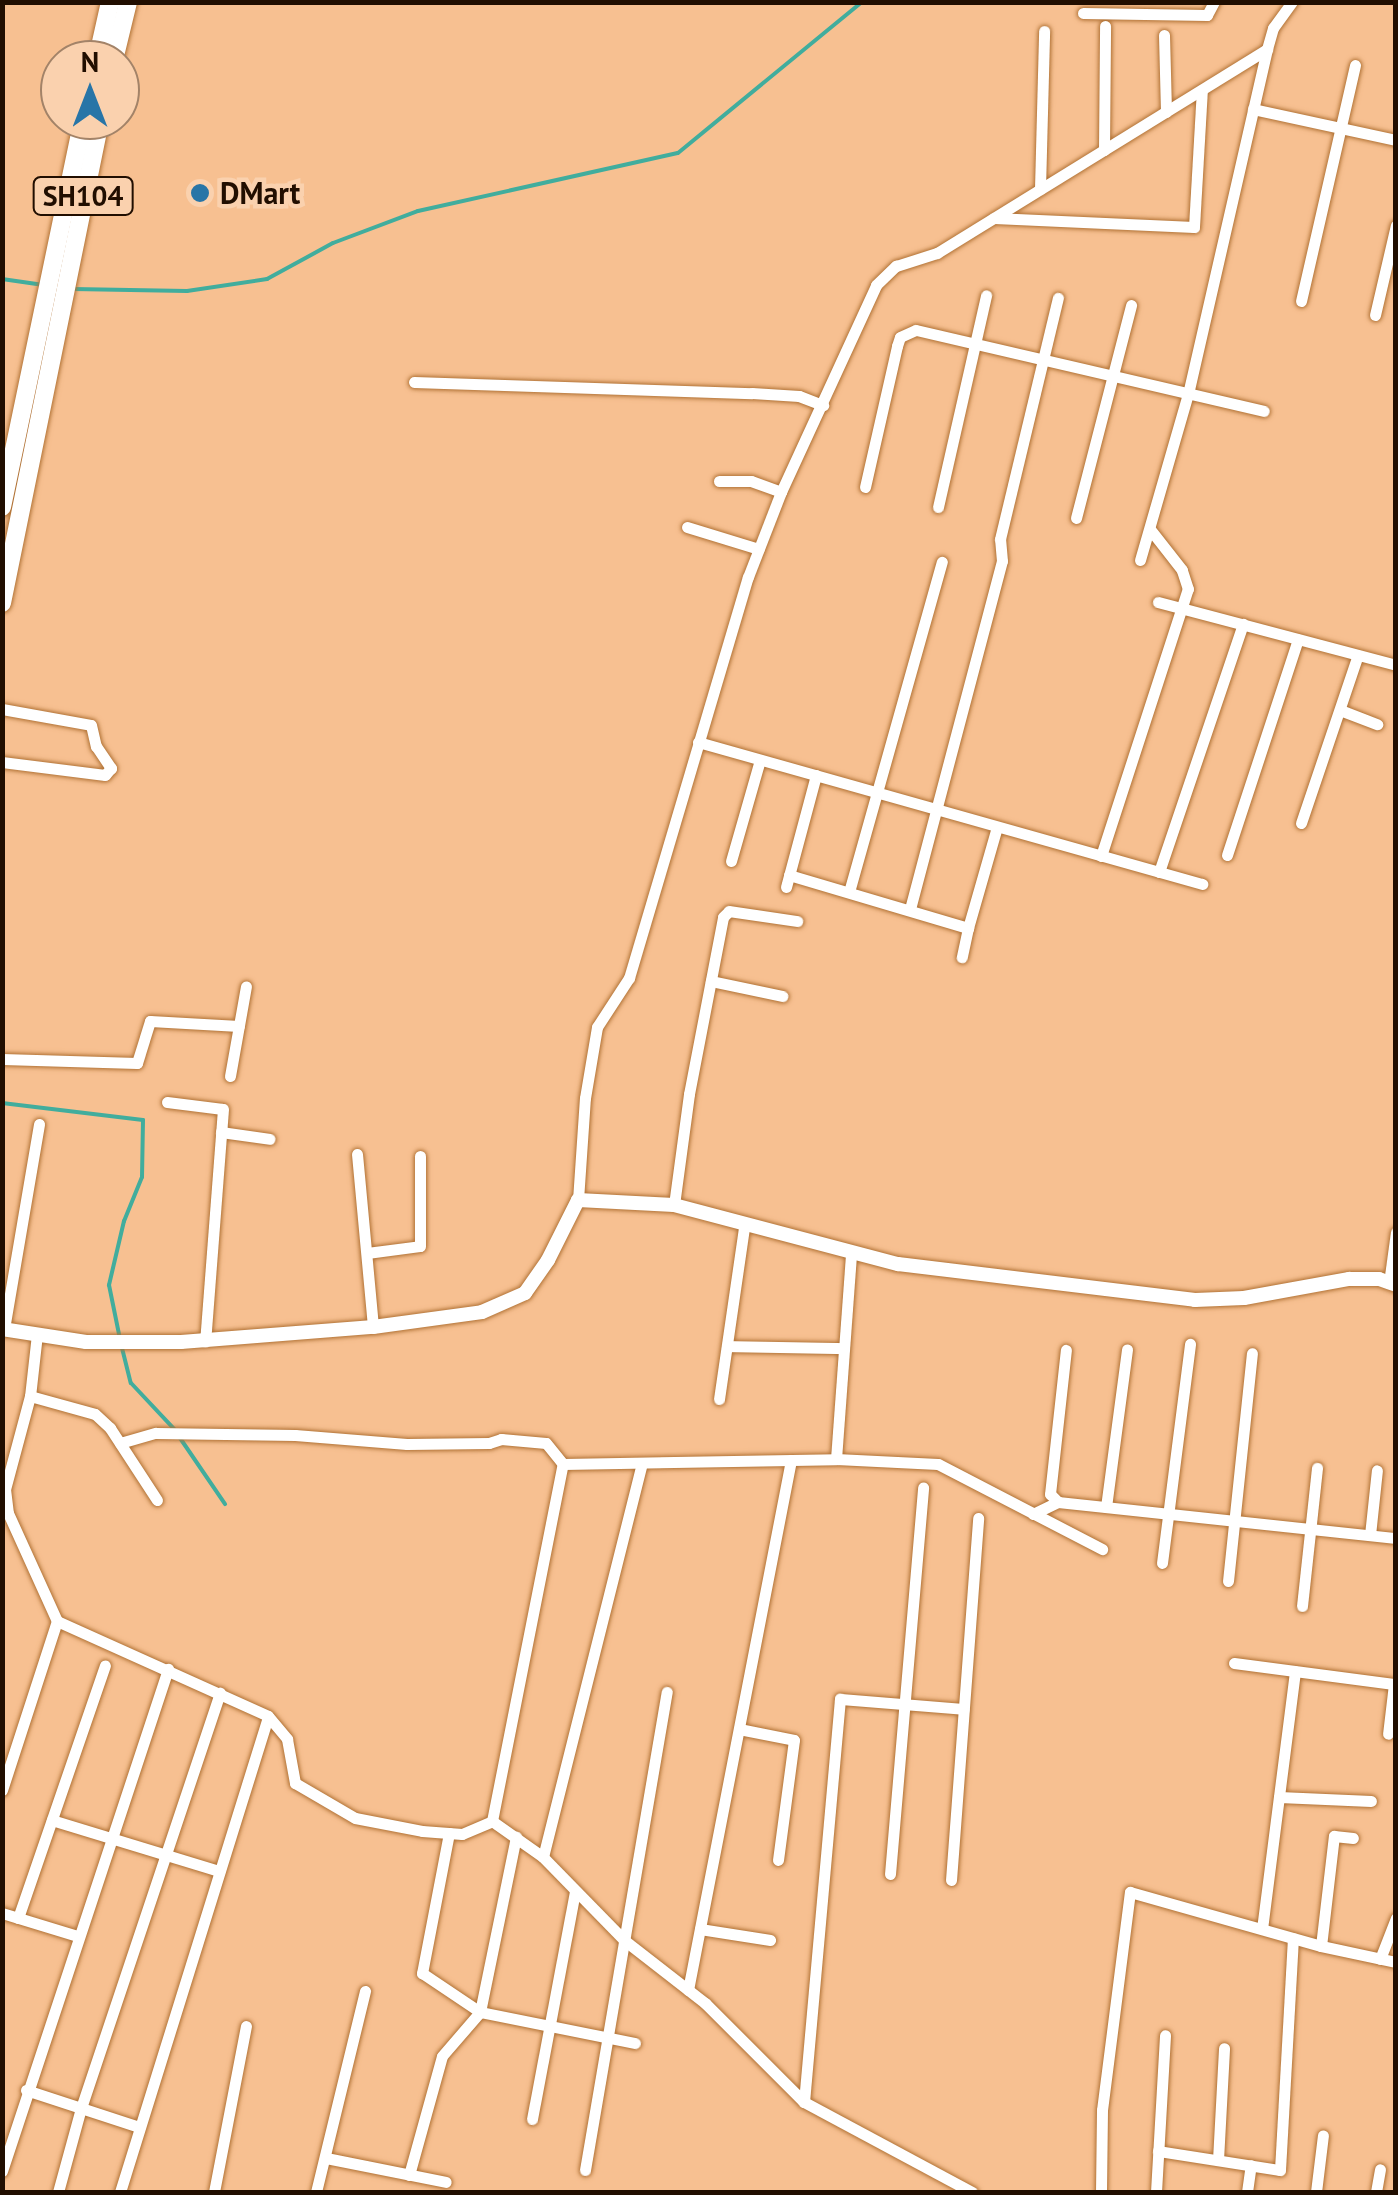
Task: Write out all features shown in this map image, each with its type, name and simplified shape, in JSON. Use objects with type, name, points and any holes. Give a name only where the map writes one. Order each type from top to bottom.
[{"type":"main road","points":[[101,40],[110,2]]},
{"type":"main road","points":[[119,40],[128,2]]},
{"type":"main road","name":"SH104","points":[[2,603],[80,140]]},
{"type":"main road","name":"SH104","points":[[59,270],[95,140]]},
{"type":"main road","name":"SH104","points":[[2,508],[51,310]]},
{"type":"street","points":[[1083,13],[1207,15],[1214,2]]},
{"type":"street","points":[[1140,560],[1188,394],[1267,49],[1273,28],[1292,2]]},
{"type":"street","points":[[1104,150],[1105,26]]},
{"type":"street","points":[[1040,189],[1044,31]]},
{"type":"street","points":[[1164,35],[1166,112]]},
{"type":"street","points":[[39,1124],[3,1329],[104,1342],[205,1340],[373,1327],[482,1312],[525,1294],[548,1260],[578,1200],[585,1098],[597,1027],[629,978],[760,549],[876,285],[896,266],[937,253],[1267,49]]},
{"type":"street","points":[[1300,302],[1355,64]]},
{"type":"street","points":[[994,218],[1194,227],[1202,90]]},
{"type":"street","points":[[1253,108],[1396,140]]},
{"type":"street","points":[[1375,315],[1396,225]]},
{"type":"street","points":[[938,507],[986,296]]},
{"type":"street","points":[[910,910],[1002,561],[1000,539],[1058,298]]},
{"type":"street","points":[[1076,518],[1131,305]]},
{"type":"street","points":[[866,487],[900,337],[916,330],[1264,411]]},
{"type":"street","points":[[414,382],[752,393],[799,396],[822,405]]},
{"type":"street","points":[[720,480],[751,481],[782,492]]},
{"type":"street","points":[[687,527],[760,549]]},
{"type":"street","points":[[1101,856],[1182,608],[1187,578],[1150,529]]},
{"type":"street","points":[[849,892],[942,562]]},
{"type":"street","points":[[1158,602],[1396,665]]},
{"type":"street","points":[[1159,872],[1243,624]]},
{"type":"street","points":[[1228,855],[1298,639]]},
{"type":"street","points":[[1300,824],[1358,655]]},
{"type":"street","points":[[2,709],[92,725],[96,746],[111,768],[105,775],[2,762]]},
{"type":"street","points":[[1340,710],[1377,724]]},
{"type":"street","points":[[698,742],[1202,884]]},
{"type":"street","points":[[730,861],[760,760]]},
{"type":"street","points":[[816,776],[788,881],[849,892],[968,928]]},
{"type":"street","points":[[962,956],[997,826]]},
{"type":"street","points":[[674,1205],[725,913],[797,922]]},
{"type":"street","points":[[711,980],[782,996]]},
{"type":"street","points":[[230,1076],[246,986]]},
{"type":"street","points":[[2,1059],[137,1063],[150,1021],[239,1026]]},
{"type":"street","points":[[167,1102],[223,1109],[205,1340]]},
{"type":"street","points":[[220,1132],[270,1139]]},
{"type":"street","points":[[357,1154],[373,1327]]},
{"type":"street","points":[[367,1253],[420,1246],[420,1156]]},
{"type":"street","points":[[578,1200],[674,1205],[898,1264],[1195,1300],[1244,1298],[1350,1279],[1392,1284],[1396,1232]]},
{"type":"street","points":[[720,1398],[744,1226]]},
{"type":"street","points":[[836,1459],[851,1253]]},
{"type":"street","points":[[2,1790],[57,1621],[8,1512],[5,1489],[30,1396],[37,1334]]},
{"type":"street","points":[[1162,1564],[1190,1344]]},
{"type":"street","points":[[727,1346],[844,1348]]},
{"type":"street","points":[[1106,1507],[1127,1349]]},
{"type":"street","points":[[1058,1502],[1050,1494],[1066,1350]]},
{"type":"street","points":[[1228,1581],[1252,1353]]},
{"type":"street","points":[[30,1396],[95,1414],[120,1443],[157,1500]]},
{"type":"street","points":[[120,1443],[177,1434],[295,1435],[407,1444],[489,1443],[500,1439],[546,1443],[562,1464],[492,1821]]},
{"type":"street","points":[[562,1464],[836,1459],[938,1464],[1102,1549]]},
{"type":"street","points":[[688,1990],[791,1460]]},
{"type":"street","points":[[543,1857],[642,1462]]},
{"type":"street","points":[[1302,1606],[1318,1468]]},
{"type":"street","points":[[1370,1536],[1377,1470]]},
{"type":"street","points":[[890,1874],[923,1487]]},
{"type":"street","points":[[1033,1514],[1058,1502],[1396,1538]]},
{"type":"street","points":[[951,1880],[978,1518]]},
{"type":"street","points":[[57,1621],[268,1716],[287,1739],[295,1783],[355,1818],[462,1834],[492,1821]]},
{"type":"street","points":[[1234,1663],[1394,1684],[1388,1734]]},
{"type":"street","points":[[18,1918],[105,1666]]},
{"type":"street","points":[[2,2171],[168,1669]]},
{"type":"street","points":[[1262,1929],[1295,1671]]},
{"type":"street","points":[[585,2170],[611,2038],[667,1692]]},
{"type":"street","points":[[58,2192],[81,2108],[220,1693]]},
{"type":"street","points":[[804,2102],[840,1699],[964,1710]]},
{"type":"street","points":[[120,2192],[268,1716]]},
{"type":"street","points":[[738,1729],[794,1740],[778,1860]]},
{"type":"street","points":[[1279,1798],[1371,1801]]},
{"type":"street","points":[[52,1820],[219,1871]]},
{"type":"street","points":[[492,1821],[543,1857],[624,1940],[688,1990],[804,2102],[972,2192]]},
{"type":"street","points":[[448,1833],[422,1973],[480,2012],[635,2044]]},
{"type":"street","points":[[1320,1946],[1334,1836],[1353,1838]]},
{"type":"street","points":[[409,2174],[442,2056],[480,2012],[516,1838]]},
{"type":"street","points":[[532,2119],[575,1892]]},
{"type":"street","points":[[1101,2192],[1102,2110],[1130,1892],[1320,1946],[1396,1962]]},
{"type":"street","points":[[2,1913],[77,1936]]},
{"type":"street","points":[[1380,1959],[1396,1918]]},
{"type":"street","points":[[700,1930],[770,1940]]},
{"type":"street","points":[[1158,2151],[1280,2170],[1293,1938]]},
{"type":"street","points":[[316,2192],[365,1991]]},
{"type":"street","points":[[214,2192],[246,2026]]},
{"type":"street","points":[[1156,2192],[1165,2035]]},
{"type":"street","points":[[1218,2160],[1224,2048]]},
{"type":"street","points":[[26,2090],[139,2127]]},
{"type":"street","points":[[1316,2192],[1323,2135]]},
{"type":"street","points":[[326,2158],[446,2182]]},
{"type":"street","points":[[1248,2192],[1251,2166]]},
{"type":"street","points":[[1376,2192],[1380,2170]]},
{"type":"waterway","points":[[73,289],[187,291],[267,279],[333,243],[418,211],[678,153],[862,2]]},
{"type":"waterway","points":[[2,279],[44,285]]},
{"type":"waterway","points":[[2,1103],[143,1120],[142,1177],[124,1221],[109,1285],[120,1339]]},
{"type":"waterway","points":[[122,1348],[131,1383],[175,1430]]},
{"type":"waterway","points":[[180,1438],[225,1504]]},
{"type":"place","name":"DMart","points":[[200,193]]}]
